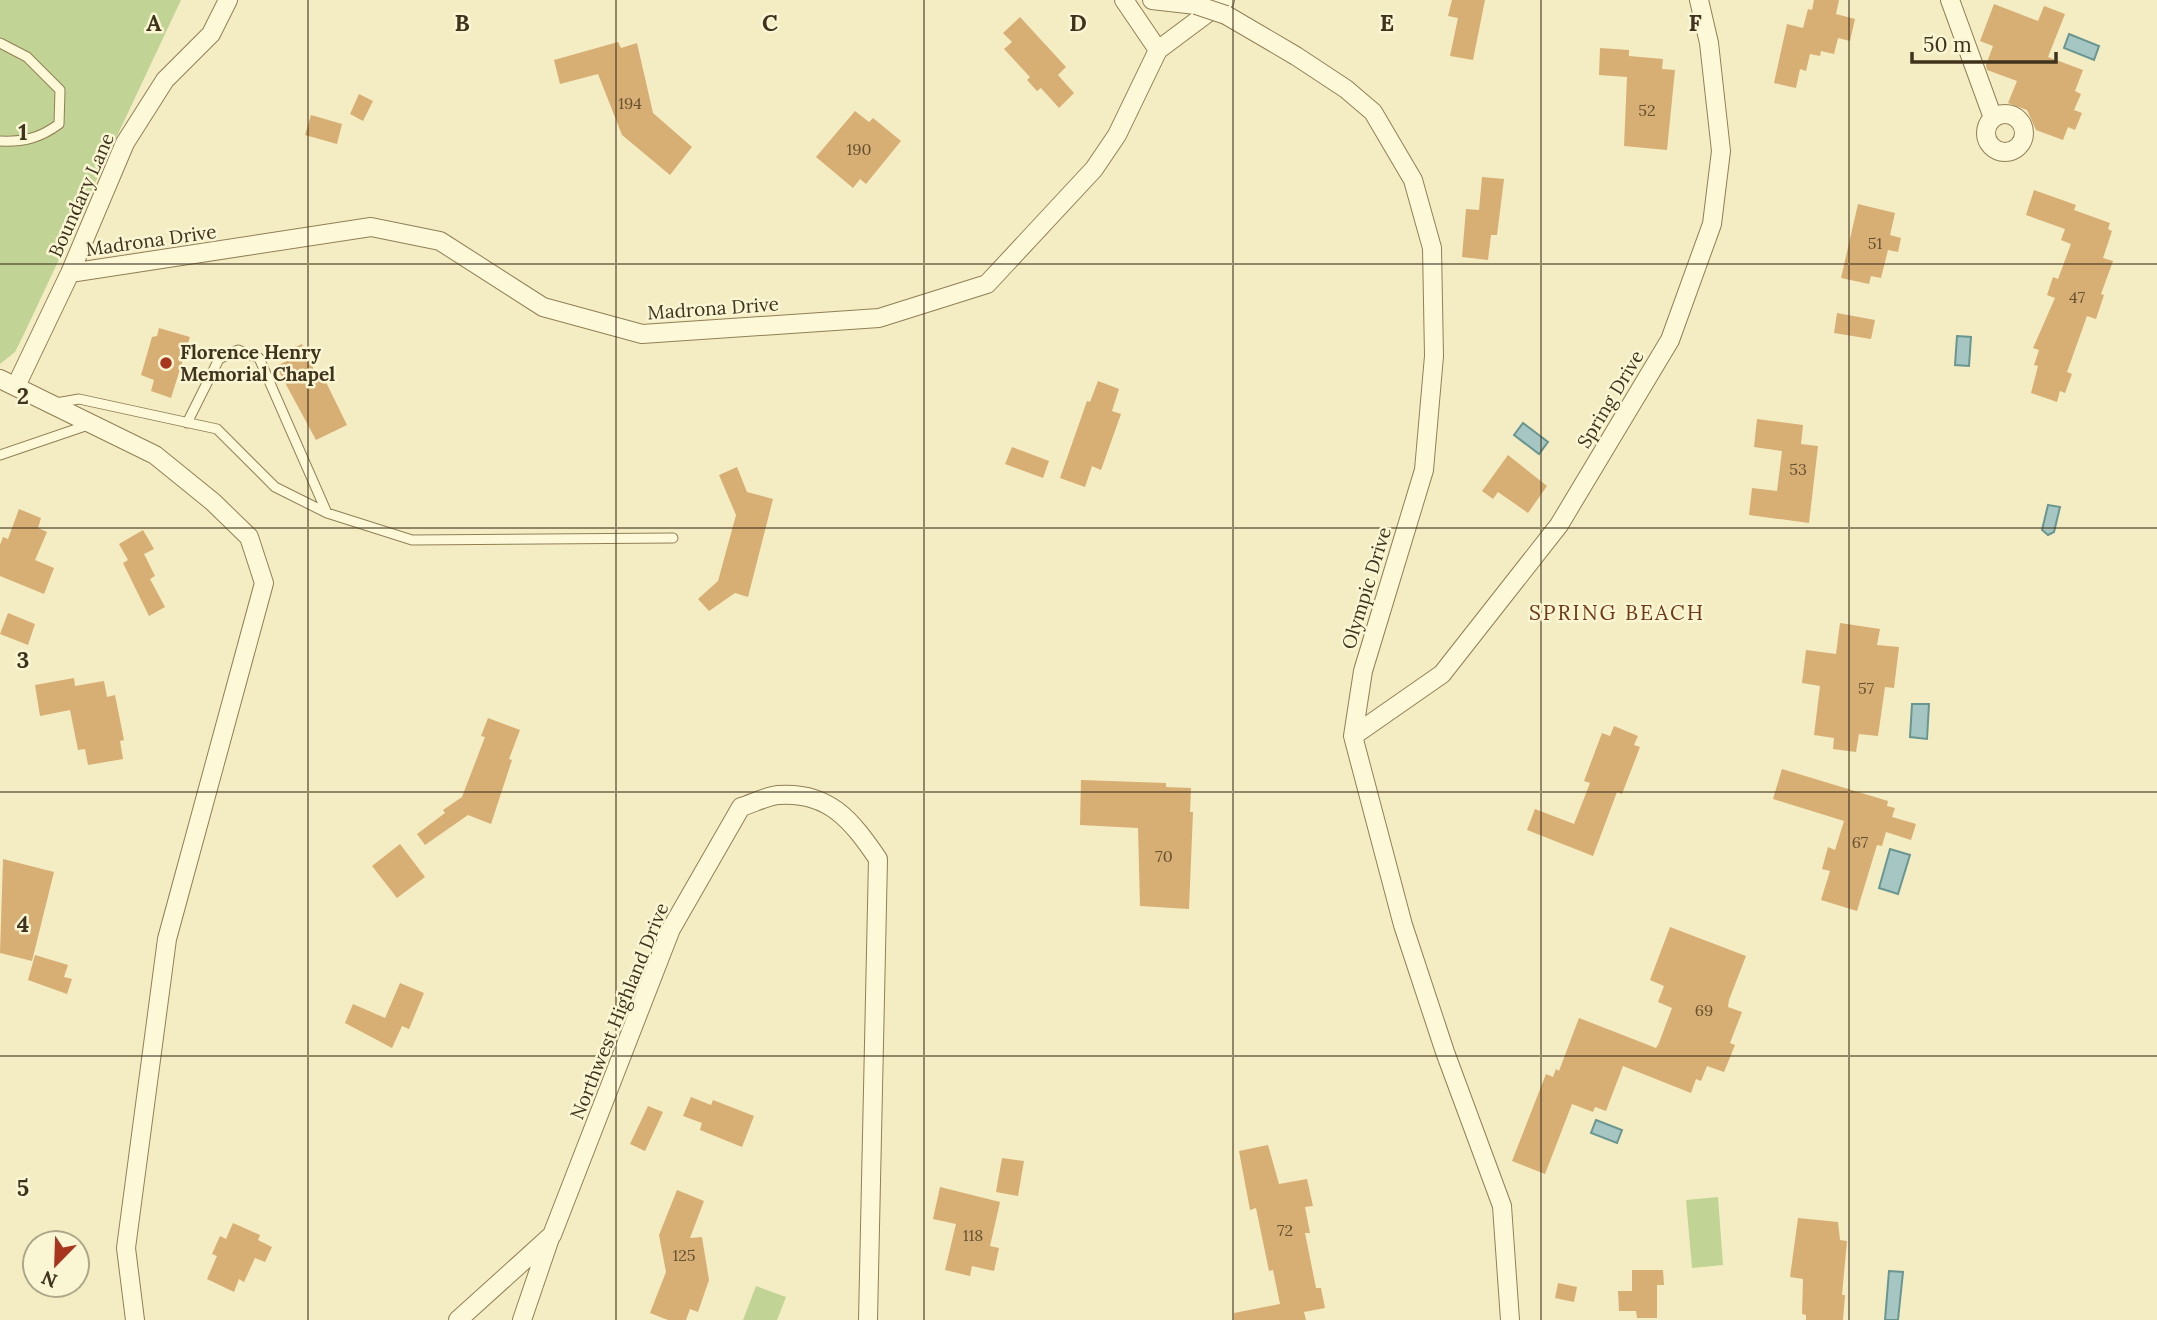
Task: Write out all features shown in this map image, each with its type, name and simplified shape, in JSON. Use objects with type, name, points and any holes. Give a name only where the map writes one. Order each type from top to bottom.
[{"type":"street","name":"Boundary Lane","points":[[8,383],[70,273],[125,143],[166,80],[211,34],[228,0]]},
{"type":"street","points":[[1124,0],[1158,50],[1225,8]]},
{"type":"street","name":"Olympic Drive","points":[[1152,0],[1225,8],[1316,69],[1373,112],[1413,180],[1432,248],[1434,356],[1424,470],[1363,671],[1353,736],[1403,925],[1445,1052],[1502,1206],[1510,1320]]},
{"type":"street","name":"Spring Drive","points":[[1353,736],[1442,674],[1559,524],[1670,340],[1712,224],[1721,151],[1709,43],[1699,0]]},
{"type":"street","points":[[1950,0],[1993,118]]},
{"type":"street","name":"Madrona Drive","points":[[70,273],[371,228],[440,241],[544,307],[642,334],[879,318],[988,284],[1094,169],[1117,135],[1158,50]]},
{"type":"street","points":[[8,383],[155,455],[213,502],[249,537],[264,583],[167,939],[126,1248],[135,1320]]},
{"type":"street","name":"Northwest Highland Drive","points":[[458,1320],[551,1235],[671,929],[741,807],[776,795],[821,799],[853,822],[878,859],[868,1320]]},
{"type":"street","points":[[522,1320],[551,1235]]},
{"type":"lane","points":[[0,43],[27,58],[60,90],[59,124],[43,136],[20,142],[0,141]]},
{"type":"lane","points":[[187,423],[219,359],[239,351],[259,358],[327,513]]},
{"type":"lane","points":[[51,403],[79,399],[217,429],[275,487],[327,513],[412,540],[673,538]]},
{"type":"lane","points":[[0,456],[92,424]]},
{"type":"green space","points":[[0,0],[181,0],[24,334],[15,352],[0,364]]},
{"type":"green space","points":[[1718,1197],[1723,1265],[1692,1268],[1686,1200]]},
{"type":"green space","points":[[756,1286],[786,1297],[777,1320],[743,1320]]},
{"type":"water","points":[[2069,34],[2099,46],[2094,60],[2064,48]]},
{"type":"water","points":[[1957,336],[1971,337],[1969,366],[1955,365]]},
{"type":"water","points":[[1523,423],[1548,442],[1539,454],[1514,435]]},
{"type":"water","points":[[2048,505],[2060,507],[2054,532],[2048,535],[2042,530]]},
{"type":"water","points":[[1912,704],[1929,704],[1927,739],[1910,737]]},
{"type":"water","points":[[1890,849],[1910,855],[1898,894],[1879,888]]},
{"type":"water","points":[[1596,1120],[1622,1130],[1617,1143],[1591,1133]]},
{"type":"water","points":[[1889,1271],[1903,1272],[1898,1320],[1885,1320]]},
{"type":"building","points":[[1452,0],[1485,0],[1473,60],[1450,56],[1458,18],[1448,16]]},
{"type":"building","points":[[1814,0],[1839,0],[1836,14],[1855,19],[1850,41],[1838,38],[1834,54],[1821,51],[1820,56],[1810,54],[1806,71],[1800,69],[1796,88],[1774,83],[1787,24],[1803,28],[1808,9],[1812,10]]},
{"type":"building","points":[[1994,4],[2038,21],[2044,6],[2065,14],[2048,57],[2083,70],[2075,91],[2081,94],[2074,110],[2082,113],[2075,130],[2068,127],[2063,140],[2036,130],[2027,110],[2008,103],[2017,81],[1987,70],[1986,65],[1993,46],[1980,41]]},
{"type":"building","points":[[1020,17],[1066,67],[1058,75],[1074,93],[1059,108],[1041,88],[1037,91],[1027,80],[1030,77],[1004,49],[1012,42],[1003,33]]},
{"type":"building","points":[[618,42],[621,48],[637,43],[653,113],[692,147],[670,175],[622,135],[598,74],[560,84],[554,60]]},
{"type":"building","points":[[1600,48],[1629,50],[1629,56],[1663,59],[1662,69],[1675,70],[1667,150],[1624,146],[1627,77],[1599,75]]},
{"type":"building","points":[[359,94],[373,101],[363,121],[350,114]]},
{"type":"building","points":[[855,111],[869,122],[873,118],[901,141],[866,184],[860,179],[853,188],[816,157]]},
{"type":"building","points":[[311,115],[342,124],[337,144],[305,135]]},
{"type":"building","points":[[1482,177],[1504,179],[1497,235],[1491,235],[1488,260],[1462,257],[1466,209],[1479,210]]},
{"type":"building","points":[[2034,190],[2076,205],[2074,210],[2110,223],[2108,229],[2112,231],[2103,258],[2113,261],[2101,294],[2104,295],[2096,319],[2087,316],[2067,372],[2072,374],[2065,393],[2060,391],[2057,402],[2031,393],[2038,366],[2034,365],[2039,350],[2033,348],[2055,298],[2047,295],[2053,277],[2058,279],[2071,244],[2061,240],[2065,229],[2026,215]]},
{"type":"building","points":[[1858,204],[1895,213],[1890,235],[1901,238],[1898,252],[1888,250],[1881,278],[1871,276],[1869,284],[1841,278]]},
{"type":"building","points":[[1837,313],[1875,320],[1871,339],[1834,333]]},
{"type":"building","name":"Florence Henry Memorial Chapel","points":[[159,328],[190,337],[171,398],[151,391],[154,380],[141,375],[152,337],[157,336]]},
{"type":"building","points":[[302,344],[316,374],[321,372],[347,425],[316,440],[276,366],[291,359],[286,351]]},
{"type":"building","points":[[1098,381],[1119,389],[1112,411],[1121,414],[1101,470],[1092,466],[1085,487],[1060,478],[1087,401],[1090,402]]},
{"type":"building","points":[[1757,419],[1803,425],[1801,444],[1818,446],[1809,523],[1749,515],[1752,488],[1777,491],[1782,451],[1754,447]]},
{"type":"building","points":[[1012,447],[1049,461],[1043,478],[1005,464]]},
{"type":"building","points":[[1508,455],[1547,486],[1528,513],[1498,492],[1493,499],[1482,491]]},
{"type":"building","points":[[737,467],[747,492],[773,499],[748,597],[735,593],[709,611],[698,599],[718,581],[736,515],[719,475]]},
{"type":"building","points":[[19,509],[41,518],[38,528],[47,532],[35,560],[54,568],[44,594],[0,576],[0,545],[3,537],[8,539]]},
{"type":"building","points":[[143,530],[154,549],[144,554],[155,576],[150,579],[165,607],[149,616],[123,563],[128,560],[119,544]]},
{"type":"building","points":[[8,613],[35,624],[28,645],[0,634]]},
{"type":"building","points":[[1840,623],[1880,629],[1877,645],[1899,647],[1894,688],[1885,687],[1878,736],[1859,734],[1856,752],[1833,749],[1834,738],[1814,735],[1820,686],[1802,683],[1806,650],[1836,654]]},
{"type":"building","points":[[74,678],[75,686],[104,681],[107,697],[115,695],[124,740],[120,741],[123,759],[88,765],[85,749],[78,750],[70,710],[40,716],[35,685]]},
{"type":"building","points":[[488,718],[520,730],[491,824],[468,815],[425,845],[417,834],[462,797],[485,737],[481,736]]},
{"type":"building","points":[[1614,726],[1638,736],[1634,745],[1640,747],[1622,794],[1617,792],[1593,856],[1527,830],[1535,809],[1574,824],[1590,783],[1584,781],[1602,733],[1610,736]]},
{"type":"building","points":[[1782,769],[1888,801],[1887,806],[1895,808],[1892,817],[1916,824],[1911,840],[1886,832],[1882,846],[1877,845],[1857,911],[1821,900],[1830,871],[1822,869],[1828,847],[1835,850],[1844,821],[1773,799]]},
{"type":"building","points":[[1081,780],[1166,783],[1166,787],[1191,788],[1190,812],[1193,812],[1189,909],[1140,906],[1138,828],[1080,825]]},
{"type":"building","points":[[400,844],[425,877],[397,898],[372,866]]},
{"type":"building","points":[[3,859],[54,872],[32,961],[0,953]]},
{"type":"building","points":[[1670,927],[1746,956],[1729,1000],[1728,1007],[1742,1012],[1730,1043],[1735,1045],[1724,1072],[1707,1066],[1701,1081],[1696,1079],[1691,1093],[1623,1066],[1606,1111],[1595,1107],[1593,1112],[1572,1104],[1545,1174],[1512,1161],[1546,1074],[1553,1077],[1556,1069],[1559,1071],[1579,1018],[1656,1048],[1672,1008],[1658,1002],[1664,986],[1650,980]]},
{"type":"building","points":[[35,955],[68,965],[64,977],[72,979],[67,994],[28,980]]},
{"type":"building","points":[[400,983],[424,993],[409,1029],[402,1026],[392,1048],[345,1023],[353,1004],[385,1018]]},
{"type":"building","points":[[691,1097],[711,1105],[713,1100],[754,1116],[742,1147],[700,1130],[702,1123],[683,1116]]},
{"type":"building","points":[[648,1106],[663,1112],[645,1151],[630,1144]]},
{"type":"building","points":[[1268,1145],[1279,1184],[1307,1179],[1313,1206],[1305,1207],[1310,1233],[1305,1233],[1316,1288],[1321,1288],[1325,1308],[1304,1312],[1306,1320],[1234,1320],[1234,1313],[1280,1304],[1273,1270],[1269,1271],[1256,1208],[1250,1210],[1239,1151]]},
{"type":"building","points":[[1002,1158],[1024,1161],[1018,1196],[996,1192]]},
{"type":"building","points":[[940,1187],[1000,1202],[990,1246],[999,1248],[994,1271],[972,1266],[970,1276],[945,1270],[956,1224],[933,1219]]},
{"type":"building","points":[[677,1190],[704,1201],[690,1238],[702,1237],[709,1280],[698,1312],[690,1309],[686,1320],[668,1320],[650,1313],[666,1272],[659,1235]]},
{"type":"building","points":[[1798,1218],[1838,1222],[1840,1240],[1847,1241],[1842,1295],[1845,1295],[1843,1320],[1806,1320],[1806,1315],[1802,1314],[1803,1279],[1790,1277]]},
{"type":"building","points":[[233,1223],[260,1235],[258,1240],[272,1247],[265,1262],[255,1258],[244,1282],[239,1279],[234,1292],[207,1279],[217,1256],[212,1254],[220,1236],[226,1239]]},
{"type":"building","points":[[1632,1270],[1663,1270],[1664,1285],[1657,1285],[1657,1318],[1637,1318],[1636,1311],[1619,1311],[1618,1291],[1632,1291]]},
{"type":"building","points":[[1558,1283],[1577,1287],[1574,1302],[1555,1298]]},
{"type":"place","name":"Florence Henry Memorial Chapel","points":[[166,363]]},
{"type":"district","name":"SPRING BEACH","points":[[1617,613]]}]
